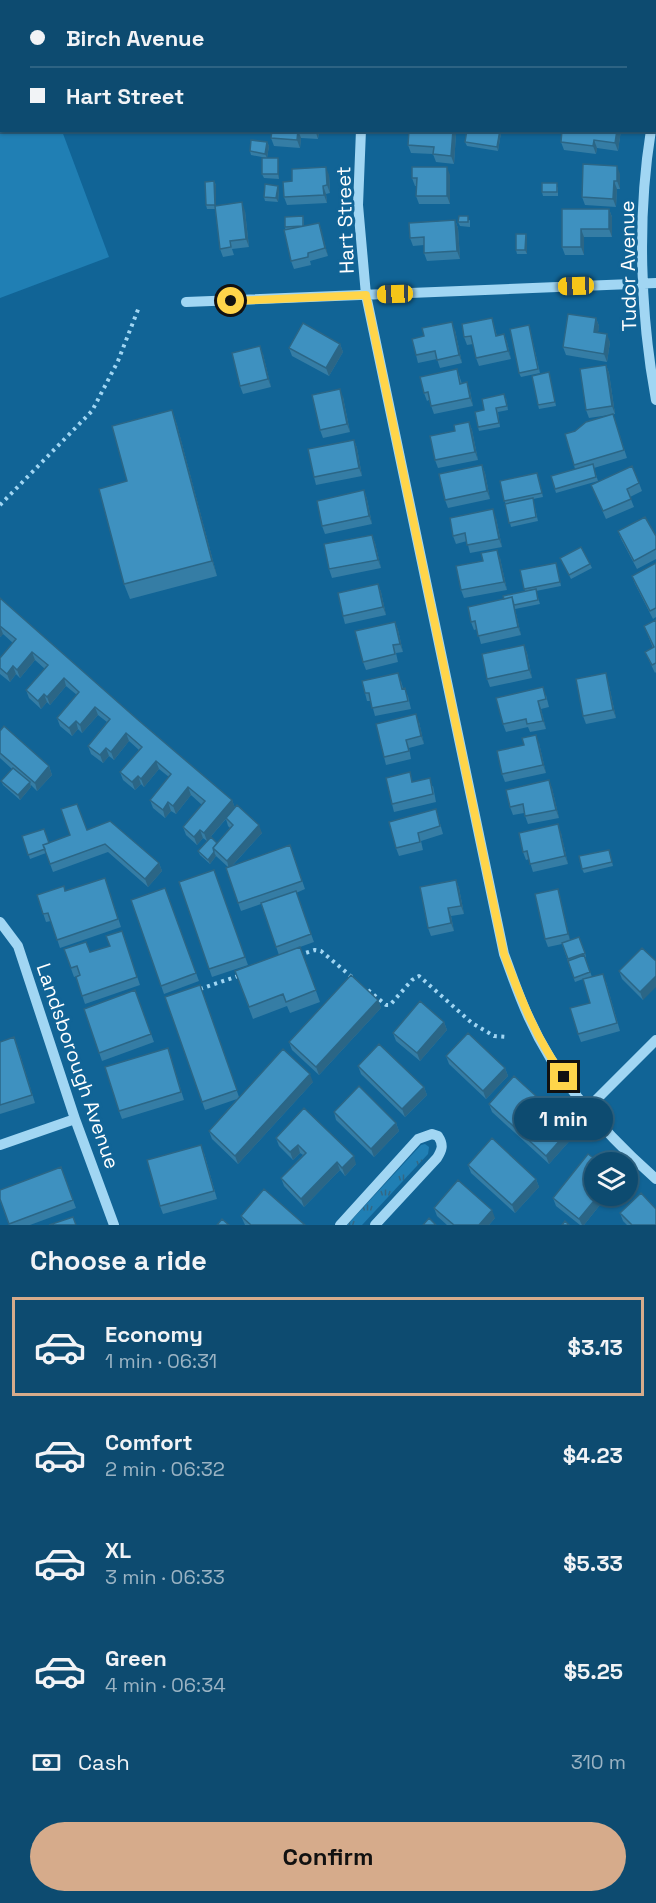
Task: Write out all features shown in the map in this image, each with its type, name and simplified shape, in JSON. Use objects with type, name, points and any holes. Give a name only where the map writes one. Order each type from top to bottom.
[{"type":"street","name":"Hart Street","points":[[361,132],[358,205],[366,295],[504,954],[529,1020],[552,1061],[587,1109],[622,1149],[656,1179]]},
{"type":"street","name":"Tudor Avenue","points":[[651,132],[644,204],[643,284],[648,350],[656,400]]},
{"type":"street","points":[[186,302],[656,283]]},
{"type":"street","name":"Landsborough Avenue","points":[[0,922],[18,946],[75,1119],[114,1225]]},
{"type":"street","points":[[587,1109],[656,1040]]},
{"type":"street","points":[[0,1145],[75,1119]]},
{"type":"street","points":[[339,1225],[418,1139],[432,1134],[438,1136],[442,1145],[437,1158],[375,1225]]},
{"type":"path","points":[[0,505],[92,411],[118,361],[139,307]]},
{"type":"path","points":[[294,957],[315,950],[321,951],[386,1005],[390,1005],[419,975],[472,1023],[494,1036],[507,1036]]},
{"type":"path","points":[[200,989],[242,974]]},
{"type":"green space","points":[[0,132],[62,132],[109,257],[0,298]]},
{"type":"green space","points":[[425,1144],[429,1147],[428,1154],[362,1225],[347,1225],[421,1145]]},
{"type":"building","points":[[272,132],[298,132],[297,140],[271,138]]},
{"type":"building","points":[[409,132],[453,132],[451,156],[433,154],[434,147],[408,145]]},
{"type":"building","points":[[467,132],[500,132],[497,147],[465,142]]},
{"type":"building","points":[[562,132],[617,132],[615,143],[594,140],[593,146],[561,142]]},
{"type":"building","points":[[251,140],[267,142],[265,154],[250,151]]},
{"type":"building","points":[[262,158],[278,158],[278,174],[262,174]]},
{"type":"building","points":[[583,164],[617,166],[617,181],[614,181],[613,199],[582,197]]},
{"type":"building","points":[[326,167],[327,185],[323,186],[324,195],[284,197],[283,182],[292,181],[292,169]]},
{"type":"building","points":[[412,167],[447,167],[447,196],[416,196],[417,178],[412,178]]},
{"type":"building","points":[[214,181],[215,205],[206,205],[205,182]]},
{"type":"building","points":[[542,183],[557,183],[557,192],[542,192]]},
{"type":"building","points":[[265,184],[278,186],[276,198],[264,197]]},
{"type":"building","points":[[242,202],[246,239],[230,241],[231,247],[220,249],[215,206]]},
{"type":"building","points":[[562,209],[609,209],[609,229],[581,229],[581,247],[562,247]]},
{"type":"building","points":[[303,216],[303,226],[285,227],[285,217]]},
{"type":"building","points":[[459,216],[468,216],[468,222],[458,222]]},
{"type":"building","points":[[455,220],[457,251],[424,253],[424,237],[410,238],[409,223]]},
{"type":"building","points":[[319,223],[325,248],[308,253],[308,257],[291,261],[284,230]]},
{"type":"building","points":[[516,234],[526,234],[525,250],[516,250]]},
{"type":"building","points":[[568,314],[596,318],[594,332],[607,334],[604,354],[563,347]]},
{"type":"building","points":[[492,318],[496,336],[504,334],[508,351],[476,358],[471,336],[464,337],[462,324]]},
{"type":"building","points":[[452,322],[459,355],[437,360],[435,351],[416,355],[412,339],[424,336],[422,328]]},
{"type":"building","points":[[303,323],[340,344],[326,368],[289,348]]},
{"type":"building","points":[[529,325],[538,369],[519,373],[510,329]]},
{"type":"building","points":[[260,346],[268,379],[240,386],[232,353]]},
{"type":"building","points":[[606,365],[612,406],[586,410],[580,369]]},
{"type":"building","points":[[457,369],[460,384],[467,382],[470,398],[431,406],[428,392],[424,393],[420,377]]},
{"type":"building","points":[[549,372],[555,402],[538,405],[532,376]]},
{"type":"building","points":[[340,389],[347,424],[320,430],[312,395]]},
{"type":"building","points":[[504,394],[507,406],[496,408],[499,423],[478,427],[475,412],[484,410],[482,399]]},
{"type":"building","points":[[172,410],[212,561],[124,584],[99,489],[127,481],[112,426]]},
{"type":"building","points":[[613,414],[624,450],[574,465],[565,434],[575,431],[586,422]]},
{"type":"building","points":[[469,422],[475,452],[435,460],[430,436],[455,431],[454,425]]},
{"type":"building","points":[[354,440],[359,468],[314,477],[308,449]]},
{"type":"building","points":[[593,464],[596,477],[555,489],[551,476]]},
{"type":"building","points":[[482,465],[487,491],[445,500],[439,474]]},
{"type":"building","points":[[632,466],[639,483],[627,489],[631,499],[603,511],[591,485]]},
{"type":"building","points":[[537,473],[542,493],[504,501],[500,481]]},
{"type":"building","points":[[364,490],[369,516],[322,526],[317,501]]},
{"type":"building","points":[[533,498],[536,517],[509,523],[505,504]]},
{"type":"building","points":[[493,509],[499,539],[467,545],[465,533],[453,536],[450,518]]},
{"type":"building","points":[[645,517],[656,536],[656,549],[634,561],[618,531]]},
{"type":"building","points":[[372,535],[378,560],[329,569],[324,544]]},
{"type":"building","points":[[581,547],[590,564],[569,575],[560,558]]},
{"type":"building","points":[[497,550],[504,582],[461,590],[456,566],[483,561],[481,553]]},
{"type":"building","points":[[556,563],[560,582],[524,589],[520,570]]},
{"type":"building","points":[[656,563],[656,608],[650,611],[632,576]]},
{"type":"building","points":[[378,584],[383,607],[343,616],[338,593]]},
{"type":"building","points":[[536,589],[538,600],[514,605],[512,597],[504,599],[503,596]]},
{"type":"building","points":[[512,597],[518,627],[478,636],[475,621],[471,622],[468,607]]},
{"type":"building","points":[[0,598],[232,800],[204,833],[200,830],[194,837],[183,827],[205,801],[188,787],[173,806],[168,802],[163,810],[150,800],[171,774],[156,761],[141,779],[138,776],[132,782],[120,772],[142,747],[126,733],[111,752],[106,748],[100,755],[88,746],[110,719],[95,707],[80,725],[76,721],[69,728],[57,718],[79,692],[64,678],[47,697],[44,694],[38,701],[26,690],[48,665],[32,652],[17,670],[13,666],[7,674],[0,668],[0,658],[16,639],[0,626]]},
{"type":"building","points":[[656,620],[656,663],[652,665],[645,652],[654,647],[644,626]]},
{"type":"building","points":[[395,622],[400,644],[393,645],[395,654],[363,662],[355,631]]},
{"type":"building","points":[[524,645],[529,670],[487,679],[482,654]]},
{"type":"building","points":[[398,673],[408,701],[372,708],[369,693],[365,693],[362,681]]},
{"type":"building","points":[[606,673],[613,710],[583,716],[576,679]]},
{"type":"building","points":[[543,687],[546,699],[538,701],[543,721],[527,724],[526,719],[503,724],[496,698]]},
{"type":"building","points":[[416,714],[421,736],[406,740],[409,751],[384,757],[376,724]]},
{"type":"building","points":[[4,726],[49,766],[35,783],[0,753],[0,731]]},
{"type":"building","points":[[536,735],[543,765],[502,774],[497,751],[524,745],[522,738]]},
{"type":"building","points":[[13,768],[30,782],[18,795],[1,781]]},
{"type":"building","points":[[410,772],[412,782],[430,778],[433,794],[392,804],[386,778]]},
{"type":"building","points":[[549,780],[556,810],[525,816],[523,804],[510,807],[506,790]]},
{"type":"building","points":[[77,804],[87,830],[110,821],[159,863],[145,879],[105,844],[50,864],[43,845],[70,835],[61,809]]},
{"type":"building","points":[[237,805],[259,825],[227,861],[213,848],[233,825],[226,818]]},
{"type":"building","points":[[436,809],[440,826],[418,833],[420,842],[396,848],[389,822]]},
{"type":"building","points":[[558,824],[565,856],[530,864],[527,851],[523,852],[519,833]]},
{"type":"building","points":[[44,829],[49,843],[43,845],[45,849],[28,855],[22,836]]},
{"type":"building","points":[[211,837],[217,843],[208,860],[198,851]]},
{"type":"building","points":[[290,845],[302,881],[238,903],[226,868]]},
{"type":"building","points":[[609,850],[612,862],[582,869],[579,856]]},
{"type":"building","points":[[214,870],[245,957],[209,969],[179,882]]},
{"type":"building","points":[[105,878],[118,919],[57,940],[48,913],[43,914],[37,895],[64,886],[65,891]]},
{"type":"building","points":[[456,880],[461,906],[448,908],[451,923],[428,928],[420,887]]},
{"type":"building","points":[[165,888],[196,973],[161,986],[131,900]]},
{"type":"building","points":[[558,889],[568,934],[545,939],[535,894]]},
{"type":"building","points":[[296,891],[311,934],[276,947],[261,903]]},
{"type":"building","points":[[122,931],[137,977],[82,996],[76,977],[80,975],[77,966],[71,968],[64,949],[86,942],[90,952],[110,946],[106,936]]},
{"type":"building","points":[[579,937],[585,953],[568,959],[562,943]]},
{"type":"building","points":[[300,947],[316,990],[286,1002],[283,994],[249,1007],[235,971]]},
{"type":"building","points":[[642,948],[656,961],[656,976],[640,992],[619,971]]},
{"type":"building","points":[[584,955],[590,972],[574,978],[568,961]]},
{"type":"building","points":[[603,974],[617,1023],[578,1034],[570,1008],[590,1003],[583,979]]},
{"type":"building","points":[[351,975],[378,1000],[316,1067],[289,1042]]},
{"type":"building","points":[[200,985],[237,1090],[202,1102],[165,997]]},
{"type":"building","points":[[135,990],[151,1034],[99,1053],[84,1009]]},
{"type":"building","points":[[420,1001],[444,1022],[417,1053],[393,1033]]},
{"type":"building","points":[[468,1033],[505,1068],[483,1091],[446,1056]]},
{"type":"building","points":[[14,1037],[32,1095],[0,1105],[0,1042]]},
{"type":"building","points":[[379,1044],[424,1087],[402,1109],[358,1066]]},
{"type":"building","points":[[168,1048],[181,1092],[119,1111],[105,1067]]},
{"type":"building","points":[[283,1049],[310,1074],[235,1156],[209,1131]]},
{"type":"building","points":[[514,1076],[571,1128],[546,1156],[489,1104]]},
{"type":"building","points":[[359,1086],[396,1123],[371,1149],[334,1112]]},
{"type":"building","points":[[304,1108],[354,1156],[342,1168],[337,1162],[301,1199],[281,1178],[306,1153],[298,1145],[290,1152],[276,1138]]},
{"type":"building","points":[[492,1138],[536,1179],[512,1205],[468,1165]]},
{"type":"building","points":[[201,1145],[214,1191],[160,1206],[147,1160]]},
{"type":"building","points":[[584,1159],[584,1206],[590,1206],[579,1219],[553,1198]]},
{"type":"building","points":[[61,1167],[73,1200],[9,1224],[0,1199],[0,1190]]},
{"type":"building","points":[[458,1180],[492,1210],[479,1225],[454,1225],[434,1208]]},
{"type":"building","points":[[264,1189],[305,1225],[251,1225],[241,1216]]},
{"type":"building","points":[[641,1193],[656,1209],[656,1225],[632,1225],[620,1213],[627,1206],[638,1206],[638,1196]]},
{"type":"building","points":[[73,1217],[76,1225],[49,1225]]},
{"type":"building","points":[[429,1218],[436,1225],[423,1225]]},
{"type":"building","points":[[222,1219],[229,1225],[217,1225]]},
{"type":"route","points":[[231,301],[366,295],[504,954],[529,1020],[552,1061],[564,1077]]}]
